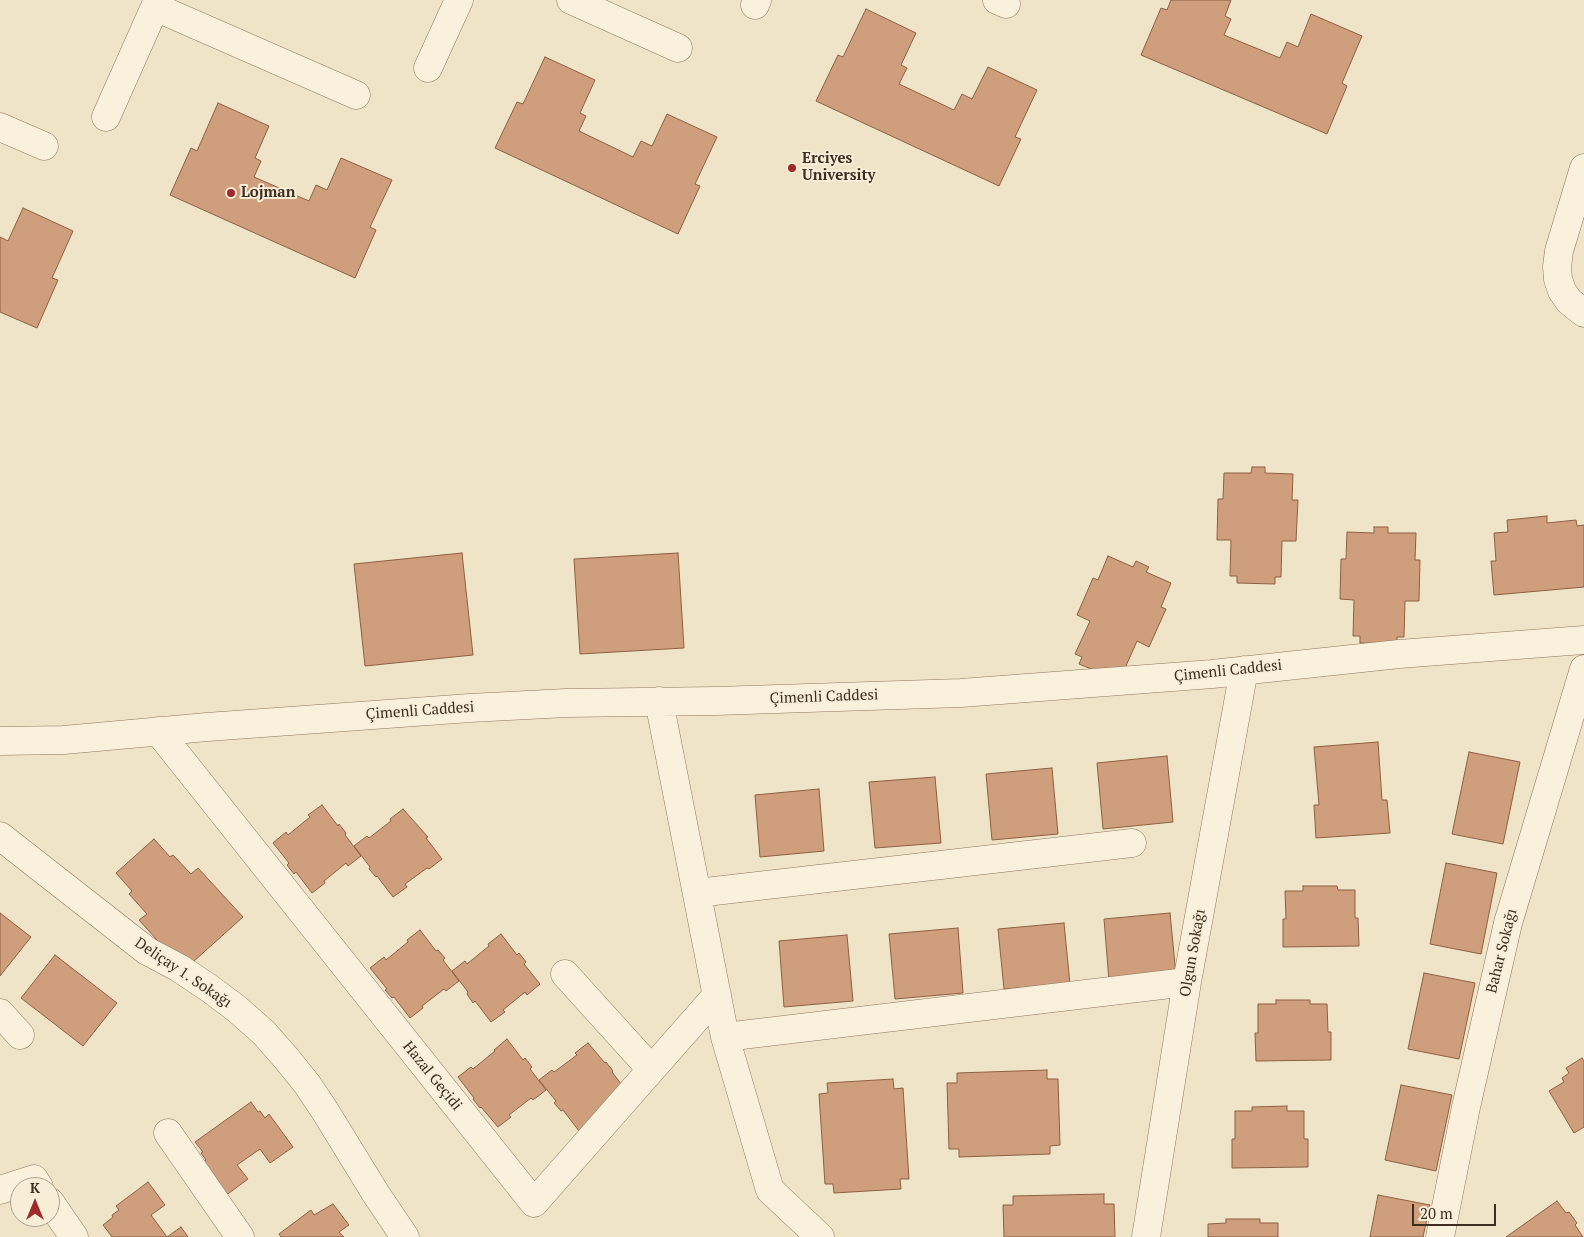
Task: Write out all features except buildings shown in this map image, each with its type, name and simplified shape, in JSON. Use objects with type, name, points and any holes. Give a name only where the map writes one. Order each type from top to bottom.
[{"type":"street","points":[[428,68],[459,0]]},
{"type":"street","points":[[571,0],[678,48]]},
{"type":"street","points":[[106,117],[156,3],[356,95]]},
{"type":"street","points":[[0,127],[44,146]]},
{"type":"street","points":[[1584,168],[1559,250],[1557,267],[1562,291],[1576,308],[1584,313]]},
{"type":"street","name":"Çimenli Caddesi","points":[[0,741],[64,740],[158,731],[470,708],[961,693],[1244,670],[1399,654],[1584,640]]},
{"type":"street","name":"Bahar Sokağı","points":[[1440,1237],[1466,1107],[1508,922],[1584,669]]},
{"type":"street","name":"Olgun Sokağı","points":[[1146,1237],[1187,982],[1244,670]]},
{"type":"street","points":[[659,701],[725,1037],[770,1190],[820,1237]]},
{"type":"street","name":"Hazal Geçidi","points":[[158,731],[534,1203],[717,995]]},
{"type":"street","name":"Çimenli Caddesi","points":[[0,752],[64,740]]},
{"type":"street","name":"Deliçay 1. Sokağı","points":[[0,836],[147,951],[179,968],[209,988],[264,1033],[311,1090],[405,1237]]},
{"type":"street","points":[[697,893],[1132,843]]},
{"type":"street","points":[[564,974],[651,1069]]},
{"type":"street","points":[[725,1037],[1187,982]]},
{"type":"street","points":[[0,1013],[20,1035]]},
{"type":"street","points":[[168,1133],[240,1237]]},
{"type":"street","points":[[60,1217],[74,1237]]},
{"type":"place","name":"Erciyes University","points":[[792,168]]},
{"type":"place","name":"Lojman","points":[[231,193]]}]
